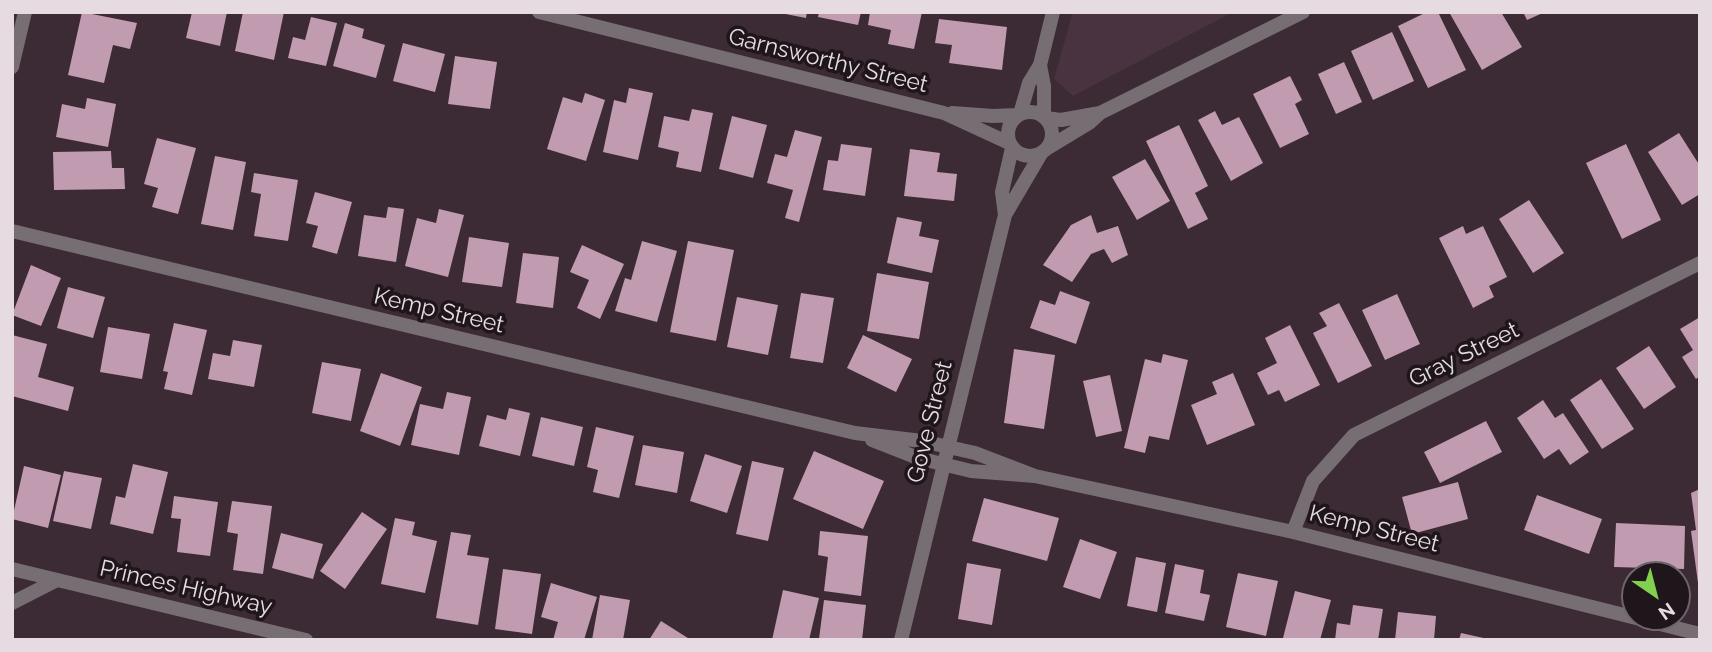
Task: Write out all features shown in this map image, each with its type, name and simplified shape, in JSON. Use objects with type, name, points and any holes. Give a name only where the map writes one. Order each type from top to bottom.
[{"type":"street","points":[[12,67],[25,12]]},
{"type":"street","name":"Garnsworthy Street","points":[[539,12],[944,113],[993,116],[1018,114]]},
{"type":"street","points":[[1053,12],[1040,65],[1029,83],[1018,114],[1008,127],[1011,146],[1023,155],[1036,155],[1089,124],[1100,113]]},
{"type":"street","points":[[1018,114],[1032,111],[1061,120],[1100,113],[1303,12]]},
{"type":"street","points":[[1040,65],[1045,117],[1052,132],[1044,150]]},
{"type":"street","name":"Garnsworthy Street","points":[[944,113],[1011,146]]},
{"type":"street","name":"Gove Street","points":[[1005,215],[1002,192],[1011,146]]},
{"type":"street","name":"Gove Street","points":[[901,640],[1005,215],[1044,150]]},
{"type":"street","name":"Kemp Street","points":[[12,231],[855,433],[922,441],[975,453],[1035,476]]},
{"type":"street","name":"Gray Street","points":[[1293,532],[1313,481],[1354,435],[1700,264]]},
{"type":"street","name":"Kemp Street","points":[[855,433],[918,458],[971,471],[1035,476],[1293,532],[1700,634]]},
{"type":"street","name":"Princes Highway","points":[[12,569],[306,640]]},
{"type":"street","points":[[12,603],[57,580]]},
{"type":"shaded area","points":[[1073,12],[1233,12],[1073,96],[1054,79]]},
{"type":"building","points":[[82,12],[137,23],[130,49],[113,45],[104,83],[68,75]]},
{"type":"building","points":[[192,12],[227,12],[220,46],[186,38]]},
{"type":"building","points":[[243,12],[284,12],[274,60],[235,51]]},
{"type":"building","points":[[775,12],[807,12],[806,18]]},
{"type":"building","points":[[819,12],[861,12],[858,25],[818,17]]},
{"type":"building","points":[[870,12],[922,12],[914,49],[888,44],[891,30],[868,25]]},
{"type":"building","points":[[1427,12],[1438,12],[1466,70],[1428,88],[1398,26]]},
{"type":"building","points":[[1449,12],[1501,12],[1522,47],[1482,70]]},
{"type":"building","points":[[1523,12],[1545,12],[1527,20]]},
{"type":"building","points":[[311,17],[337,23],[326,66],[288,58],[293,37],[305,40]]},
{"type":"building","points":[[939,19],[1007,27],[1002,70],[949,63],[952,45],[935,43]]},
{"type":"building","points":[[345,23],[364,29],[362,38],[385,45],[376,78],[333,66]]},
{"type":"building","points":[[1392,32],[1414,81],[1373,100],[1351,51]]},
{"type":"building","points":[[403,43],[445,54],[435,92],[393,81]]},
{"type":"building","points":[[455,56],[497,62],[490,109],[448,104]]},
{"type":"building","points":[[1344,62],[1362,102],[1336,114],[1318,74]]},
{"type":"building","points":[[1290,76],[1302,100],[1295,104],[1309,134],[1280,148],[1253,94]]},
{"type":"building","points":[[629,88],[653,93],[638,160],[603,152],[614,100],[626,103]]},
{"type":"building","points":[[585,93],[605,100],[586,161],[547,149],[563,97],[582,103]]},
{"type":"building","points":[[87,98],[116,104],[108,147],[56,137],[62,104],[85,109]]},
{"type":"building","points":[[692,109],[713,113],[701,172],[676,167],[679,152],[658,147],[664,116],[689,121]]},
{"type":"building","points":[[1215,111],[1222,125],[1239,117],[1263,163],[1231,181],[1198,120]]},
{"type":"building","points":[[732,116],[767,125],[753,178],[719,169]]},
{"type":"building","points":[[1179,125],[1208,186],[1195,193],[1208,219],[1188,229],[1146,141]]},
{"type":"building","points":[[795,130],[822,137],[799,222],[785,218],[793,190],[767,183],[775,154],[787,157]]},
{"type":"building","points":[[1679,133],[1700,166],[1700,194],[1682,205],[1648,152]]},
{"type":"building","points":[[157,138],[196,148],[178,214],[152,207],[158,188],[144,184]]},
{"type":"building","points":[[841,144],[872,148],[865,196],[823,190],[828,160],[838,161]]},
{"type":"building","points":[[1626,144],[1661,220],[1622,239],[1586,163]]},
{"type":"building","points":[[910,149],[940,153],[937,172],[957,174],[954,201],[904,196]]},
{"type":"building","points":[[111,151],[112,168],[124,168],[125,189],[54,190],[53,152]]},
{"type":"building","points":[[215,156],[246,162],[233,230],[201,224]]},
{"type":"building","points":[[1145,159],[1170,201],[1137,220],[1112,177]]},
{"type":"building","points":[[254,173],[298,180],[288,241],[254,236],[261,194],[251,192]]},
{"type":"building","points":[[315,192],[352,202],[337,254],[312,247],[318,226],[306,223]]},
{"type":"building","points":[[1529,200],[1564,253],[1533,273],[1499,219]]},
{"type":"building","points":[[388,207],[404,209],[396,262],[358,256],[364,215],[386,218]]},
{"type":"building","points":[[439,209],[464,215],[448,277],[405,266],[417,218],[436,223]]},
{"type":"building","points":[[1091,215],[1097,233],[1118,226],[1128,255],[1112,263],[1104,249],[1091,254],[1072,282],[1043,265],[1071,225]]},
{"type":"building","points":[[897,217],[922,222],[919,236],[939,240],[932,273],[887,263]]},
{"type":"building","points":[[1463,226],[1466,234],[1483,226],[1507,277],[1489,286],[1494,297],[1473,308],[1439,238]]},
{"type":"building","points":[[469,237],[509,243],[502,287],[462,282]]},
{"type":"building","points":[[642,241],[677,251],[657,322],[615,311],[625,278],[631,280]]},
{"type":"building","points":[[688,241],[734,250],[716,341],[670,332]]},
{"type":"building","points":[[582,245],[624,264],[600,319],[577,308],[589,280],[570,272]]},
{"type":"building","points":[[523,253],[559,257],[553,308],[516,303]]},
{"type":"building","points":[[31,265],[61,278],[41,326],[12,315]]},
{"type":"building","points":[[877,273],[929,282],[919,339],[867,331]]},
{"type":"building","points":[[68,287],[105,297],[93,338],[57,328]]},
{"type":"building","points":[[1060,291],[1090,302],[1076,344],[1030,328],[1040,300],[1055,305]]},
{"type":"building","points":[[801,293],[834,298],[823,363],[790,358]]},
{"type":"building","points":[[1397,294],[1420,344],[1385,360],[1362,310]]},
{"type":"building","points":[[737,297],[778,305],[768,355],[727,347]]},
{"type":"building","points":[[1339,303],[1372,366],[1338,383],[1313,333],[1327,326],[1319,313]]},
{"type":"building","points":[[1700,317],[1700,376],[1696,379],[1682,357],[1693,350],[1680,329]]},
{"type":"building","points":[[174,323],[207,330],[192,395],[164,389],[168,372],[163,371]]},
{"type":"building","points":[[1290,325],[1320,385],[1285,402],[1279,390],[1268,395],[1257,373],[1277,363],[1265,338]]},
{"type":"building","points":[[108,327],[150,334],[142,379],[100,372]]},
{"type":"building","points":[[12,335],[47,344],[38,377],[74,387],[68,411],[12,396]]},
{"type":"building","points":[[863,335],[912,359],[896,392],[847,368]]},
{"type":"building","points":[[233,340],[262,345],[254,387],[208,379],[213,353],[230,356]]},
{"type":"building","points":[[1649,346],[1676,387],[1644,409],[1616,368]]},
{"type":"building","points":[[1014,349],[1055,355],[1044,429],[1004,423]]},
{"type":"building","points":[[1163,354],[1188,360],[1169,440],[1149,436],[1145,453],[1124,448],[1145,359],[1161,363]]},
{"type":"building","points":[[322,362],[361,369],[351,421],[312,413]]},
{"type":"building","points":[[381,373],[422,387],[400,446],[360,431]]},
{"type":"building","points":[[1233,373],[1255,425],[1207,445],[1191,405],[1217,394],[1212,382]]},
{"type":"building","points":[[1110,375],[1122,431],[1096,437],[1083,381]]},
{"type":"building","points":[[1601,379],[1634,429],[1602,449],[1570,400]]},
{"type":"building","points":[[447,392],[471,397],[459,455],[411,445],[420,404],[443,409]]},
{"type":"building","points":[[1543,400],[1555,418],[1563,413],[1589,452],[1570,465],[1559,449],[1544,459],[1517,418]]},
{"type":"building","points":[[509,408],[530,413],[520,456],[479,446],[487,415],[506,420]]},
{"type":"building","points":[[541,417],[583,427],[574,466],[532,456]]},
{"type":"building","points":[[1486,421],[1502,452],[1440,483],[1424,452]]},
{"type":"building","points":[[596,427],[634,436],[619,498],[593,492],[598,470],[587,467]]},
{"type":"building","points":[[643,445],[684,452],[677,493],[635,485]]},
{"type":"building","points":[[814,451],[884,481],[863,529],[793,499]]},
{"type":"building","points":[[705,454],[742,466],[727,513],[690,501]]},
{"type":"building","points":[[752,461],[784,468],[768,541],[736,534]]},
{"type":"building","points":[[133,464],[168,472],[153,534],[110,524],[116,496],[125,498]]},
{"type":"building","points":[[24,466],[61,475],[48,528],[12,519]]},
{"type":"building","points":[[64,471],[102,478],[91,529],[53,521]]},
{"type":"building","points":[[1458,482],[1468,519],[1412,534],[1402,497]]},
{"type":"building","points":[[1700,489],[1698,583],[1691,531],[1696,530],[1691,493]]},
{"type":"building","points":[[1537,495],[1602,519],[1589,554],[1524,530]]},
{"type":"building","points":[[174,496],[218,502],[210,556],[177,552],[181,519],[171,518]]},
{"type":"building","points":[[984,498],[1059,518],[1047,561],[972,541]]},
{"type":"building","points":[[232,501],[272,506],[263,574],[233,570],[238,534],[227,532]]},
{"type":"building","points":[[362,512],[387,529],[345,589],[320,571]]},
{"type":"building","points":[[395,518],[415,522],[412,535],[437,541],[425,593],[381,584]]},
{"type":"building","points":[[1616,523],[1685,526],[1684,561],[1621,561],[1621,567],[1614,567]]},
{"type":"building","points":[[820,531],[868,536],[861,596],[824,591],[828,557],[818,555]]},
{"type":"building","points":[[451,532],[471,535],[467,555],[489,558],[478,625],[436,618]]},
{"type":"building","points":[[281,533],[323,544],[313,579],[272,568]]},
{"type":"building","points":[[1080,539],[1117,552],[1100,599],[1063,587]]},
{"type":"building","points":[[1136,557],[1166,563],[1157,612],[1127,606]]},
{"type":"building","points":[[967,563],[1001,569],[992,625],[958,619]]},
{"type":"building","points":[[1175,564],[1204,570],[1200,593],[1210,595],[1204,621],[1165,613]]},
{"type":"building","points":[[503,569],[541,574],[532,634],[495,629]]},
{"type":"building","points":[[1238,573],[1278,581],[1266,636],[1226,627]]},
{"type":"building","points":[[551,583],[597,597],[584,640],[553,640],[558,622],[541,617]]},
{"type":"building","points":[[783,590],[819,598],[809,640],[772,640]]},
{"type":"building","points":[[1295,591],[1331,600],[1320,640],[1283,638]]},
{"type":"building","points":[[600,595],[630,600],[623,640],[592,640]]},
{"type":"building","points":[[824,600],[866,605],[862,640],[819,639]]},
{"type":"building","points":[[1353,605],[1383,609],[1378,640],[1335,640],[1337,623],[1350,625]]},
{"type":"building","points":[[1398,612],[1436,616],[1434,640],[1395,640]]},
{"type":"building","points":[[661,621],[691,640],[649,640]]},
{"type":"building","points":[[1461,633],[1488,639],[1488,640],[1459,640]]}]
